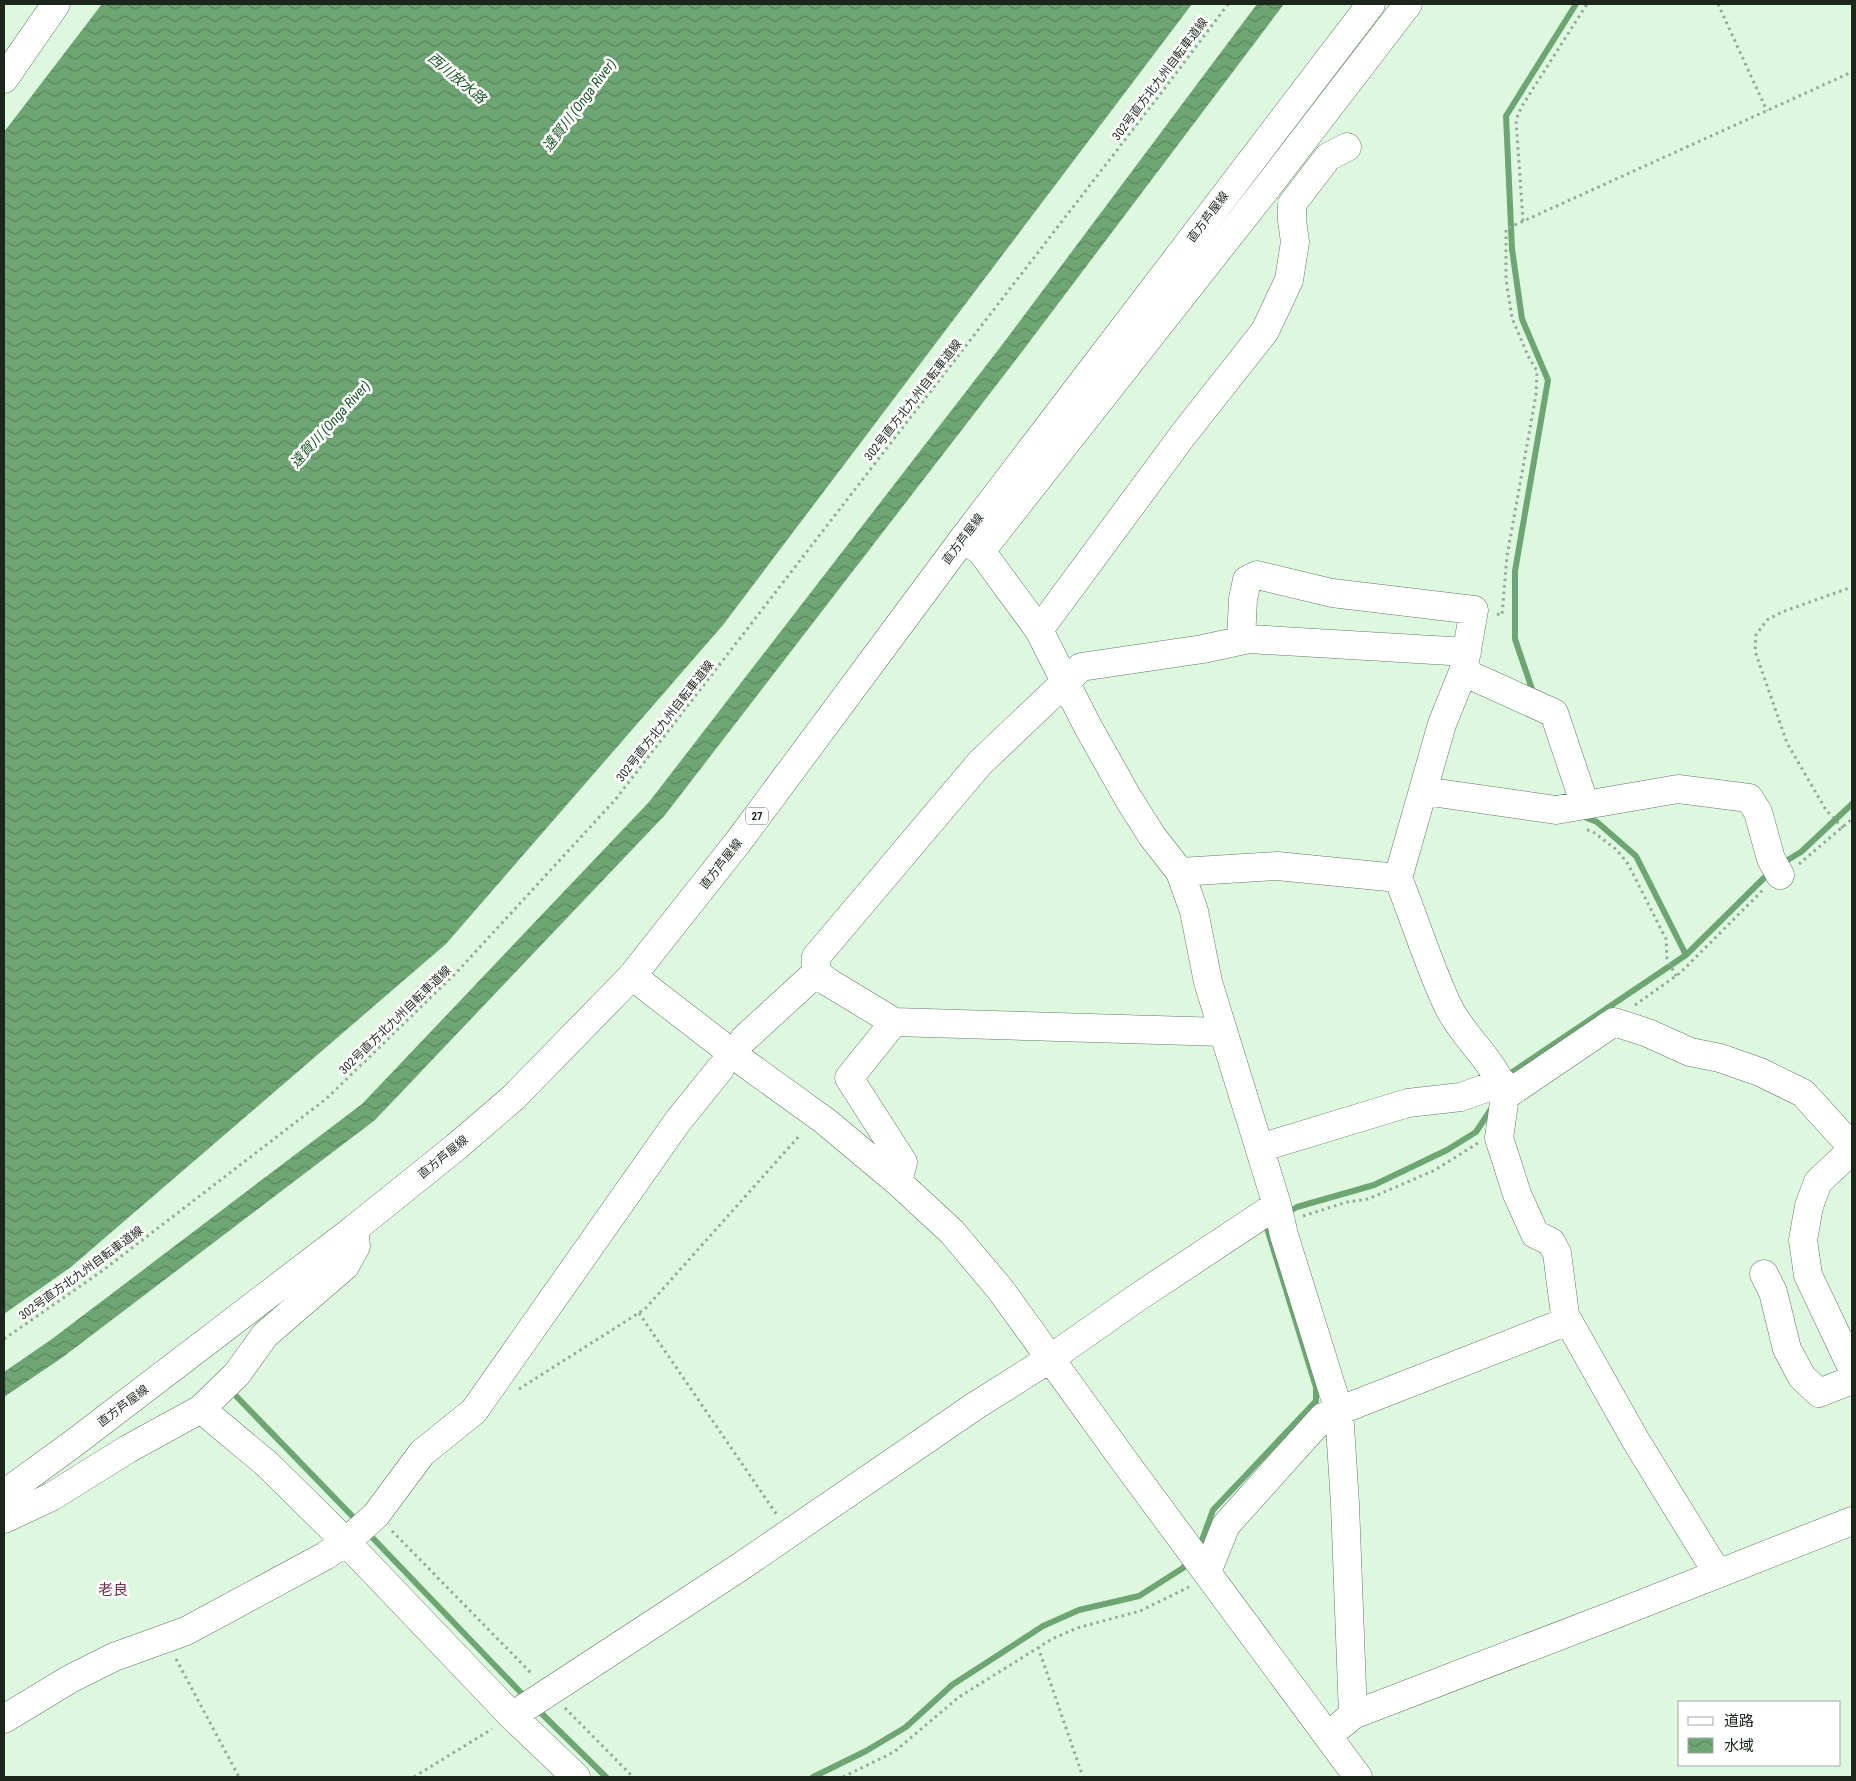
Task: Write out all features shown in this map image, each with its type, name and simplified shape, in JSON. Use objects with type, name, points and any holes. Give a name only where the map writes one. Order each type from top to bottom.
[{"type":"street","points":[[4,78],[56,4]]},
{"type":"street","name":"直方芦屋線","points":[[4,1494],[74,1443],[354,1229],[456,1147],[514,1097],[632,976],[972,545],[1371,4]]},
{"type":"street","points":[[1353,1715],[1346,1523],[1339,1411],[1208,982],[1194,911],[1180,872],[1152,836],[1128,798],[1087,725],[1066,680],[1039,630],[972,545],[1280,172],[1408,4]]},
{"type":"street","points":[[1292,204],[1328,157],[1347,147]]},
{"type":"street","points":[[1039,630],[1183,436],[1265,331],[1288,280],[1295,242],[1292,204],[1280,172]]},
{"type":"street","points":[[1241,640],[1243,599],[1247,580],[1257,575],[1332,593],[1474,610],[1465,662],[1442,724],[1398,878],[1448,1008],[1503,1089],[1499,1138],[1520,1202],[1535,1234],[1551,1242],[1557,1254],[1565,1315],[1636,1441],[1718,1574]]},
{"type":"street","points":[[744,1039],[816,973],[816,957],[980,763],[1081,667],[1203,648],[1241,640],[1258,639],[1465,662],[1554,713],[1574,807]]},
{"type":"street","points":[[1424,791],[1556,810],[1678,788],[1749,798],[1758,812],[1771,859],[1780,876]]},
{"type":"street","points":[[1180,872],[1277,866],[1398,878]]},
{"type":"street","points":[[816,973],[894,1022],[1223,1032]]},
{"type":"street","points":[[632,976],[746,1064],[825,1121],[898,1182],[952,1232],[1000,1289],[1052,1358],[1184,1542],[1358,1777]]},
{"type":"street","points":[[894,1022],[849,1078],[902,1162],[898,1182]]},
{"type":"street","points":[[1260,1148],[1408,1103],[1461,1098],[1503,1089],[1614,1022],[1648,1033],[1690,1052],[1720,1058],[1760,1072],[1803,1093],[1852,1148],[1818,1182],[1809,1206],[1803,1240],[1808,1275],[1852,1368]]},
{"type":"street","points":[[4,1719],[79,1674],[114,1657],[186,1631],[325,1556],[346,1542],[376,1515],[422,1453],[474,1411],[678,1121],[720,1069]]},
{"type":"street","points":[[512,1716],[790,1533],[975,1406],[1052,1358],[1138,1297],[1280,1216]]},
{"type":"street","points":[[4,1520],[51,1497],[128,1449],[201,1410],[237,1374],[265,1335],[344,1266],[356,1246],[354,1229]]},
{"type":"street","points":[[1764,1274],[1773,1292],[1787,1349],[1802,1377],[1818,1393],[1852,1380]]},
{"type":"street","points":[[1207,1572],[1226,1525],[1323,1417],[1568,1321]]},
{"type":"street","points":[[201,1410],[268,1465],[346,1542],[512,1716],[576,1777]]},
{"type":"street","points":[[1328,1736],[1353,1715],[1852,1521]]},
{"type":"path","name":"302号直方北九州自転車道線","points":[[4,1339],[102,1271],[326,1099],[456,973],[615,800],[1228,4]]},
{"type":"path","points":[[1523,221],[1516,120],[1522,106],[1587,4]]},
{"type":"path","points":[[1718,4],[1767,111]]},
{"type":"path","points":[[1474,610],[1502,615],[1507,556],[1536,395],[1537,371],[1528,356],[1512,318],[1506,279],[1506,229],[1852,72]]},
{"type":"path","points":[[1843,828],[1826,810],[1786,743],[1756,651],[1756,635],[1767,620],[1782,612],[1852,587]]},
{"type":"path","points":[[1574,807],[1568,824],[1592,831],[1617,850],[1628,864],[1666,939],[1667,959],[1676,976]]},
{"type":"path","points":[[1614,1022],[1642,999],[1676,976],[1772,880],[1795,867],[1852,819]]},
{"type":"path","points":[[1280,1216],[1305,1215],[1347,1202],[1368,1199],[1435,1170],[1466,1151],[1500,1126]]},
{"type":"path","points":[[518,1390],[645,1309],[800,1136]]},
{"type":"path","points":[[639,1313],[790,1533]]},
{"type":"path","points":[[376,1515],[633,1777]]},
{"type":"path","points":[[843,1777],[894,1752],[959,1697],[1038,1647],[1077,1628],[1140,1611],[1195,1584],[1207,1572]]},
{"type":"path","points":[[165,1639],[240,1777]]},
{"type":"path","points":[[1038,1647],[1083,1777]]},
{"type":"path","points":[[414,1777],[512,1716]]},
{"type":"water","points":[[102,4],[1192,4],[723,625],[446,944],[71,1267],[4,1314],[4,132]]},
{"type":"water","points":[[1257,4],[1284,4],[1021,353],[665,815],[375,1120],[63,1357],[4,1397],[4,1372],[52,1339],[362,1104],[649,802],[1005,341]]},
{"type":"waterway","points":[[1534,695],[1515,639],[1515,571],[1548,380],[1522,319],[1512,249],[1506,116],[1576,4]]},
{"type":"waterway","points":[[1781,864],[1801,852],[1852,804]]},
{"type":"waterway","points":[[1582,816],[1597,822],[1636,856],[1686,955]]},
{"type":"waterway","points":[[1507,1080],[1511,1073],[1686,955],[1771,871]]},
{"type":"waterway","points":[[1285,1214],[1297,1207],[1374,1185],[1447,1150],[1476,1132],[1493,1106]]},
{"type":"waterway","points":[[1197,1548],[1202,1540],[1213,1510],[1316,1401],[1316,1387],[1266,1225],[1270,1222]]},
{"type":"waterway","points":[[237,1397],[358,1522]]},
{"type":"waterway","points":[[366,1531],[527,1699]]},
{"type":"waterway","points":[[813,1777],[866,1751],[906,1727],[952,1685],[1043,1626],[1079,1610],[1139,1596],[1183,1568],[1188,1561]]},
{"type":"waterway","points":[[536,1708],[606,1777]]},
{"type":"district","name":"老良","points":[[113,1590]]},
{"type":"water label","name":"西川放水路","points":[[457,78]]},
{"type":"water label","name":"遠賀川 (Onga River)","points":[[579,105]]},
{"type":"water label","name":"遠賀川 (Onga River)","points":[[330,424]]}]
